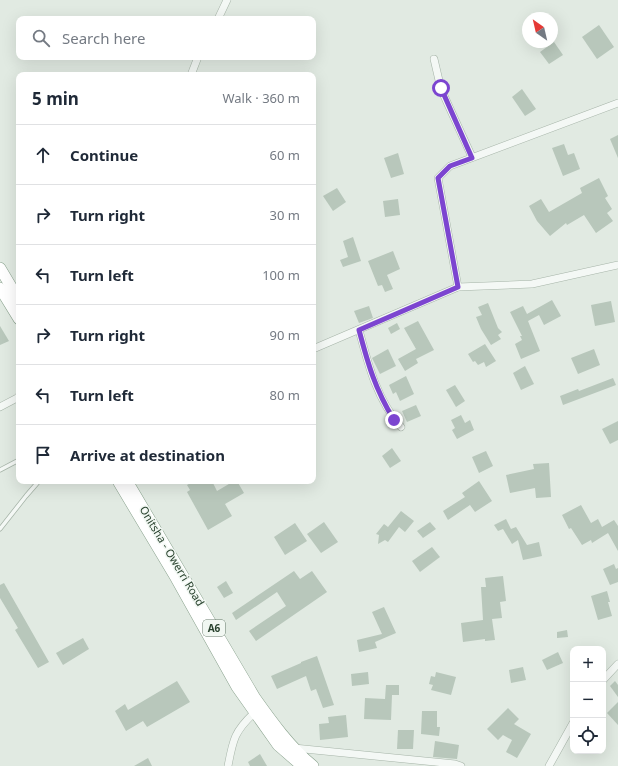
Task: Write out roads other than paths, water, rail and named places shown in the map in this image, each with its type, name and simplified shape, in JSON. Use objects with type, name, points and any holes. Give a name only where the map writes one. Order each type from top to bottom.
[{"type":"highway","points":[[0,268],[16,295]]},
{"type":"highway","points":[[0,288],[16,314]]},
{"type":"highway","name":"Onitsha - Owerri Road","points":[[120,484],[176,578],[237,687],[278,746],[302,766]]},
{"type":"highway","name":"Onitsha - Owerri Road","points":[[129,484],[255,698],[274,725],[294,748],[313,766]]},
{"type":"street","points":[[219,16],[227,0]]},
{"type":"street","points":[[434,59],[441,88],[472,158]]},
{"type":"street","points":[[192,72],[197,60]]},
{"type":"street","points":[[458,287],[438,178],[450,166],[618,103]]},
{"type":"street","points":[[316,348],[458,287],[532,284],[618,264]]},
{"type":"street","points":[[359,330],[369,367],[382,400],[394,420],[401,428]]},
{"type":"street","points":[[0,407],[16,399]]},
{"type":"street","points":[[606,677],[618,664]]},
{"type":"street","points":[[228,766],[233,741],[242,725],[254,713]]},
{"type":"street","points":[[549,766],[570,729]]},
{"type":"street","points":[[294,748],[455,764],[461,766]]},
{"type":"lane","points":[[0,470],[16,462]]},
{"type":"lane","points":[[0,529],[37,484]]}]
